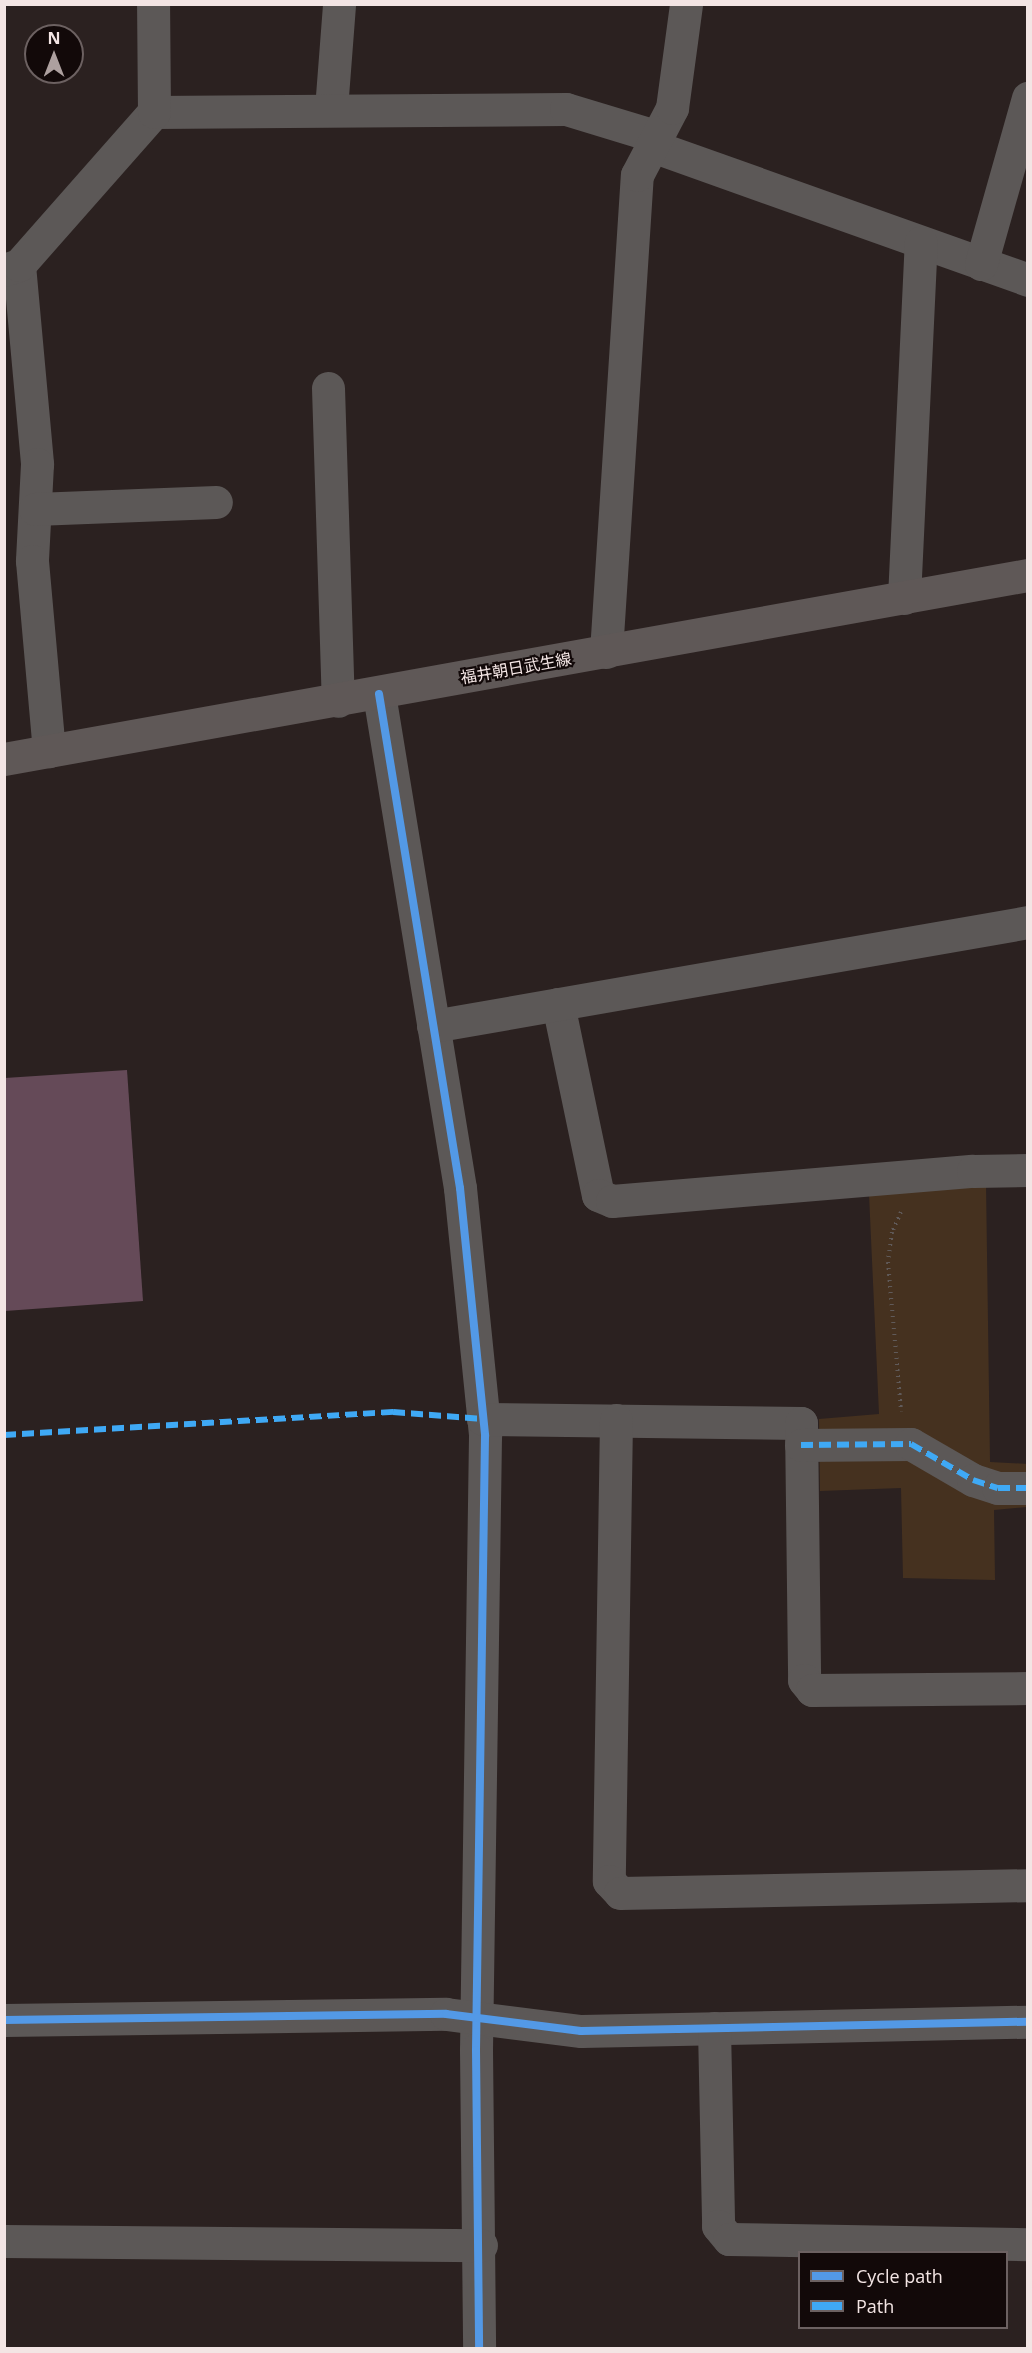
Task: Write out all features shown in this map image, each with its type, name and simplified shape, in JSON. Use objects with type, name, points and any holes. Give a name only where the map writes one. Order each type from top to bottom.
[{"type":"main road","name":"福井朝日武生線","points":[[4,759],[379,694],[1028,575]]},
{"type":"street","points":[[49,751],[32,561],[37,464],[12,268],[154,112],[153,4]]},
{"type":"street","points":[[331,109],[339,4]]},
{"type":"street","points":[[606,652],[637,175],[672,108],[686,4]]},
{"type":"street","points":[[981,264],[1028,98]]},
{"type":"street","points":[[154,112],[566,109],[1028,280]]},
{"type":"street","points":[[904,598],[921,242]]},
{"type":"street","points":[[328,388],[338,701]]},
{"type":"street","points":[[35,509],[216,502]]},
{"type":"street","points":[[379,694],[460,1188],[483,1419],[477,2018],[481,2246],[479,2349]]},
{"type":"street","points":[[433,1026],[1028,922]]},
{"type":"street","points":[[558,1004],[598,1195],[612,1201],[905,1176],[1028,1170]]},
{"type":"street","points":[[483,1419],[801,1423],[804,1680],[812,1690],[1028,1688]]},
{"type":"street","points":[[616,1420],[609,1881],[621,1893],[1028,1886]]},
{"type":"street","points":[[801,1445],[911,1444],[973,1480],[998,1488],[1028,1488]]},
{"type":"street","points":[[4,2020],[446,2014],[581,2031],[1028,2022]]},
{"type":"street","points":[[714,2028],[718,2226],[729,2239],[1028,2244]]},
{"type":"street","points":[[4,2241],[481,2246]]},
{"type":"path","points":[[905,1176],[907,1198],[892,1233],[888,1262],[900,1403],[911,1444]]},
{"type":"shaded area","points":[[127,1070],[143,1301],[5,1311],[5,1078]]},
{"type":"shaded area","points":[[986,1184],[990,1462],[1028,1464],[1027,1507],[994,1510],[995,1580],[903,1578],[901,1488],[820,1491],[819,1419],[879,1414],[869,1194]]},
{"type":"marked path","points":[[4,1435],[393,1412],[483,1419]]},
{"type":"marked path","points":[[801,1445],[911,1444],[973,1480],[998,1488],[1028,1488]]},
{"type":"cycle path","points":[[379,694],[460,1188],[485,1436],[476,2050],[479,2348]]},
{"type":"cycle path","points":[[4,2020],[446,2014],[581,2031],[1028,2022]]}]
